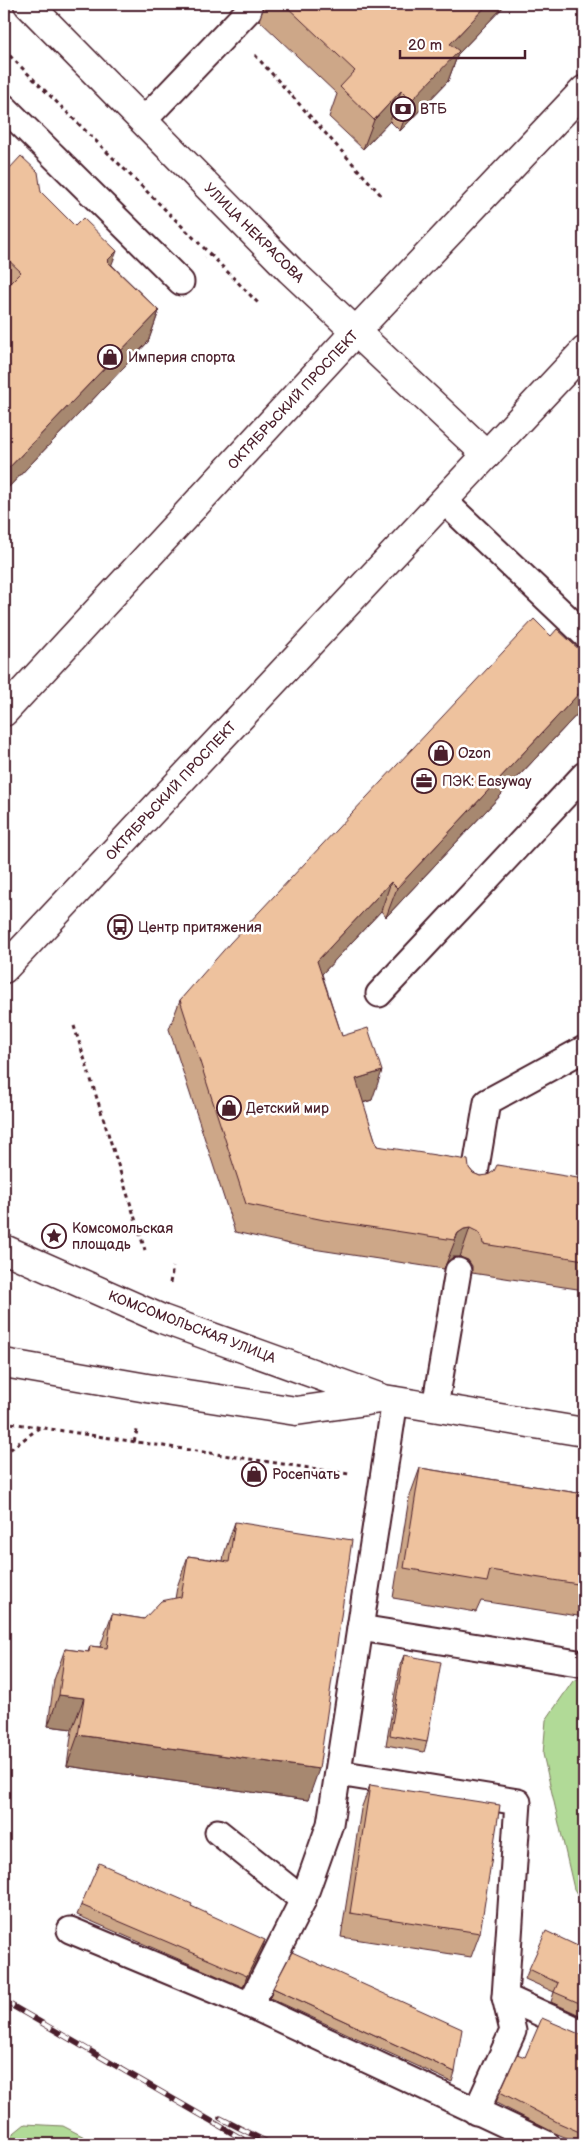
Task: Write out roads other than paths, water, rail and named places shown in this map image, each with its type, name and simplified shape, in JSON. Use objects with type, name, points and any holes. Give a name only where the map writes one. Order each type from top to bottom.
[{"type":"main road","name":"УЛИЦА НЕКРАСОВА","points":[[28,4],[355,332],[487,455]]},
{"type":"main road","name":"ОКТЯБРЬСКИЙ ПРОСПЕКТ","points":[[4,712],[355,332],[584,90]]},
{"type":"main road","name":"ОКТЯБРЬСКИЙ ПРОСПЕКТ","points":[[4,969],[584,351]]},
{"type":"main road","name":"КОМСОМОЛЬСКАЯ УЛИЦА","points":[[4,1249],[162,1319],[390,1400],[584,1432]]},
{"type":"main road","name":"КОМСОМОЛЬСКАЯ УЛИЦА","points":[[4,1363],[146,1388],[296,1411],[390,1400]]},
{"type":"lane","points":[[143,121],[249,10]]},
{"type":"lane","points":[[4,107],[181,282]]},
{"type":"lane","points":[[444,501],[584,632]]},
{"type":"lane","points":[[379,994],[584,775]]},
{"type":"lane","points":[[472,1191],[487,1102],[584,1049]]},
{"type":"lane","points":[[435,1407],[458,1271]]},
{"type":"lane","points":[[250,2005],[302,1900],[330,1824],[383,1479],[390,1400]]},
{"type":"lane","points":[[360,1628],[584,1664]]},
{"type":"lane","points":[[338,1773],[518,1802],[505,1997],[513,2031],[476,2112]]},
{"type":"lane","points":[[218,1832],[302,1900]]},
{"type":"lane","points":[[70,1930],[250,2005],[547,2144]]},
{"type":"lane","points":[[505,1997],[584,2033]]},
{"type":"railway","points":[[4,2001],[251,2144]]},
{"type":"railway","points":[[220,2118],[271,2144]]},
{"type":"place","name":"ВТБ","points":[[403,109]]},
{"type":"place","name":"Империя спорта","points":[[110,357]]},
{"type":"place","name":"Ozon","points":[[441,753]]},
{"type":"place","name":"ПЭК: Easyway","points":[[424,781]]},
{"type":"place","name":"Центр притяжения","points":[[120,927]]},
{"type":"place","name":"Детский мир","points":[[229,1108]]},
{"type":"place","name":"Комсомольская площадь","points":[[54,1236]]},
{"type":"place","name":"Росепчать","points":[[254,1474]]}]
